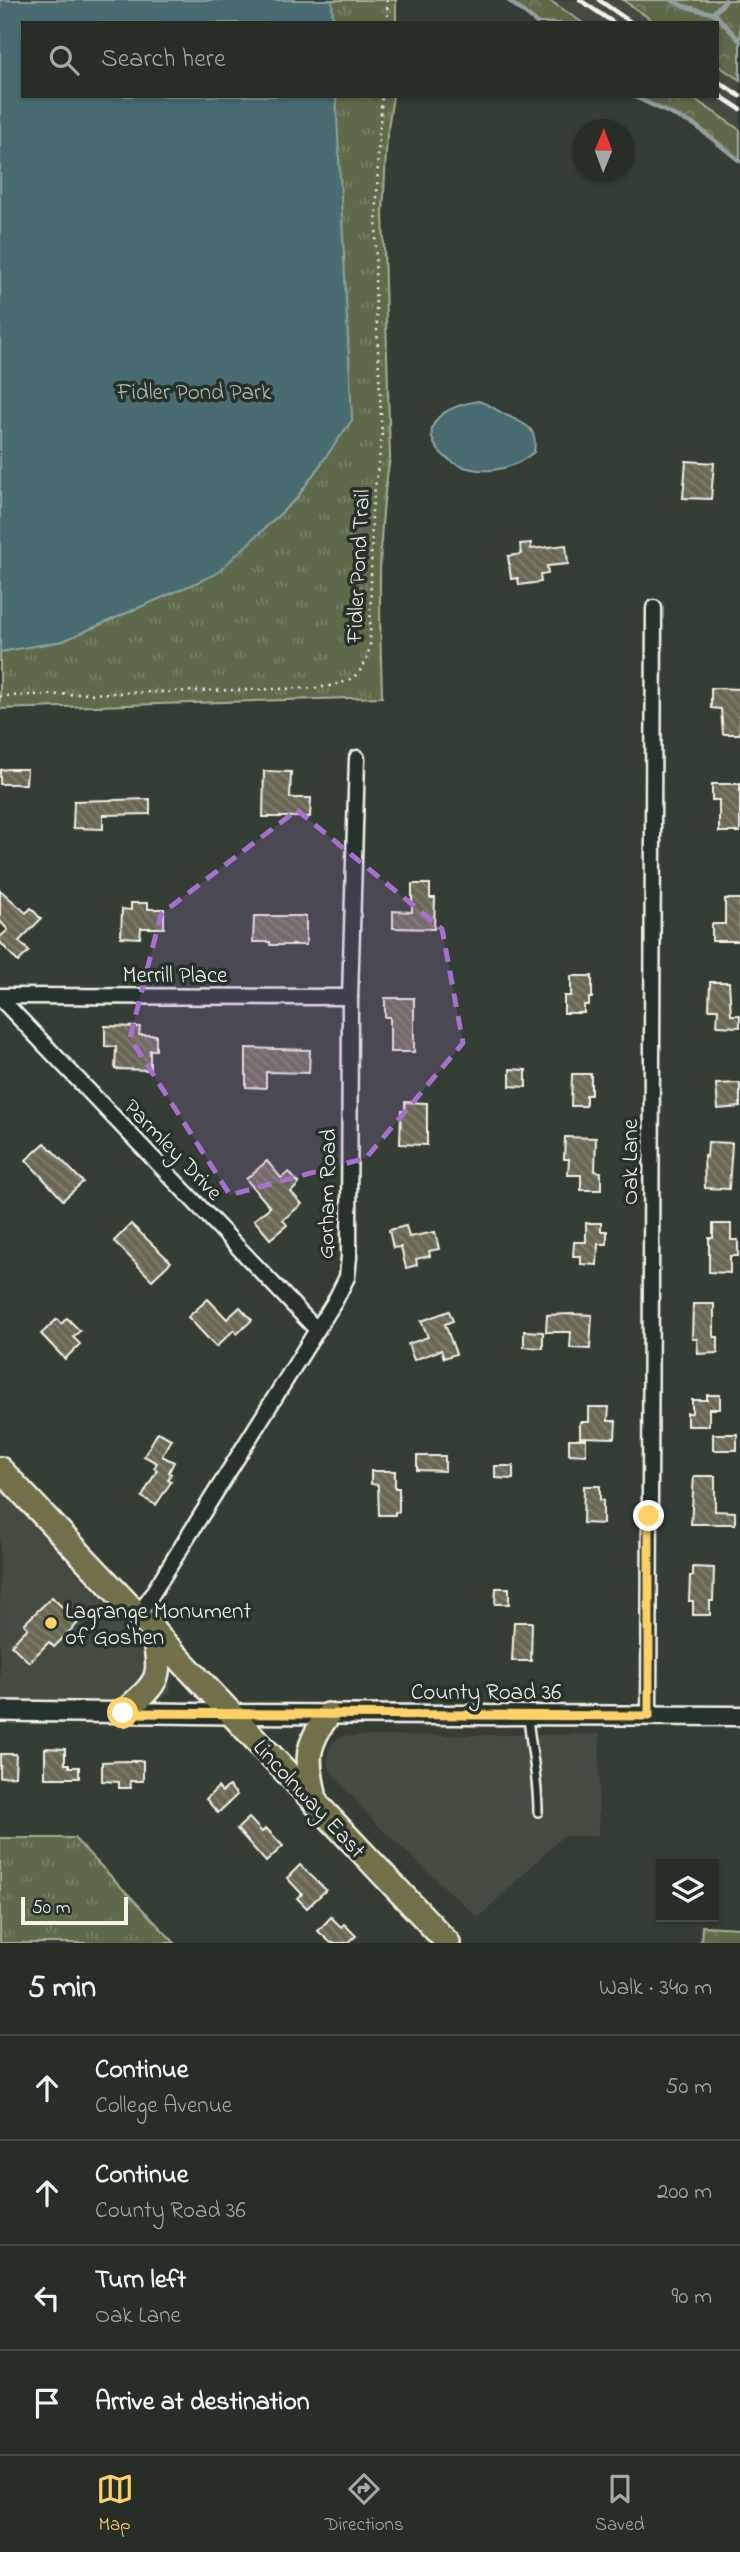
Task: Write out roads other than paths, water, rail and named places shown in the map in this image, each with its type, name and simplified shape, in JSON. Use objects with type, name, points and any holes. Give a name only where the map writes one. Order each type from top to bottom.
[{"type":"highway","name":"Lincolnway East","points":[[0,1469],[448,1943]]},
{"type":"highway","points":[[123,1713],[153,1686],[157,1676],[158,1660],[146,1622]]},
{"type":"highway","points":[[316,1804],[309,1763],[310,1747],[314,1734],[328,1715]]},
{"type":"main road","points":[[0,1711],[231,1714]]},
{"type":"street","name":"Oak Lane","points":[[649,1716],[654,608]]},
{"type":"street","name":"Gorham Road","points":[[146,1622],[342,1290],[348,1267],[350,996],[357,758]]},
{"type":"street","name":"Merrill Place","points":[[0,997],[350,996]]},
{"type":"street","name":"Parmley Drive","points":[[0,997],[317,1330]]},
{"type":"street","name":"County Road 36","points":[[231,1714],[740,1716]]},
{"type":"lane","points":[[528,1716],[531,1751],[538,1780],[538,1812]]},
{"type":"water","name":"Fidler Pond Park","points":[[0,0],[332,0],[333,21],[21,21],[21,98],[336,98],[352,420],[296,499],[216,574],[63,641],[0,652]]},
{"type":"water","points":[[478,401],[530,428],[535,444],[534,452],[508,467],[483,470],[460,465],[442,454],[433,440],[434,424],[448,411]]},
{"type":"waterway","points":[[508,0],[534,21]]},
{"type":"waterway","points":[[672,0],[683,6],[715,14],[740,41]]},
{"type":"waterway","points":[[713,13],[725,0]]},
{"type":"waterway","points":[[637,98],[695,125],[740,161]]},
{"type":"railway","points":[[580,0],[611,21]]},
{"type":"railway","points":[[599,0],[629,21]]},
{"type":"railway","points":[[719,82],[740,96]]},
{"type":"railway","points":[[719,95],[740,109]]},
{"type":"place","name":"Lagrange Monument of Goshen","points":[[51,1623]]}]
